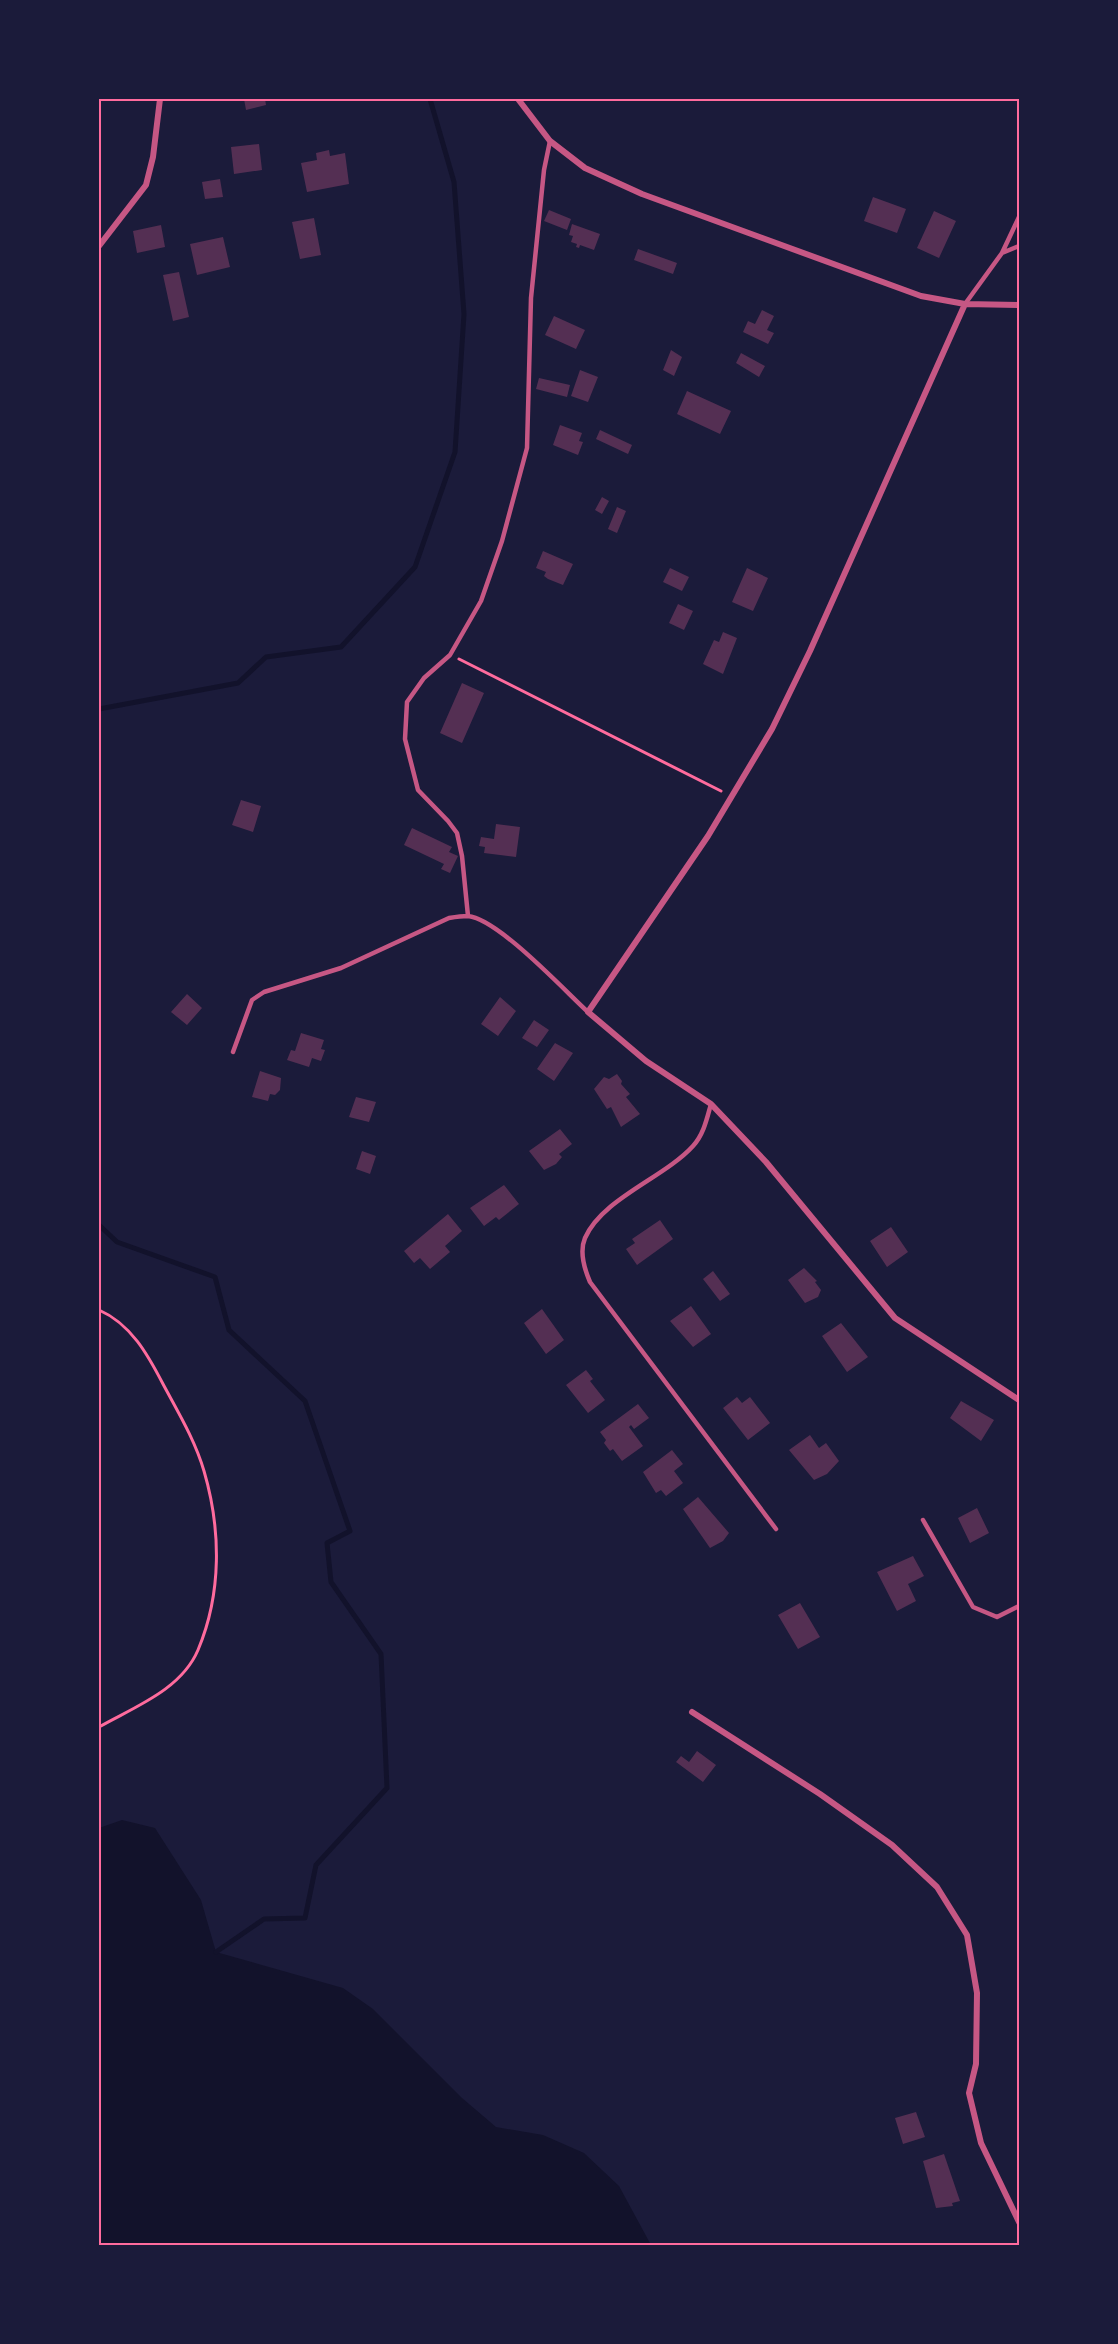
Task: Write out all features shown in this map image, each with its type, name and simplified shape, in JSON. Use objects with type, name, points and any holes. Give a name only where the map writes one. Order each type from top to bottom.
[{"type":"street","points":[[99,246],[146,185],[153,157],[160,99]]},
{"type":"street","points":[[518,99],[550,141],[585,168],[642,194],[921,296],[965,304],[1019,305]]},
{"type":"street","points":[[965,304],[772,729],[708,836],[588,1012],[646,1061],[711,1104],[765,1162],[895,1318],[1019,1400]]},
{"type":"street","points":[[692,1712],[820,1794],[892,1845],[937,1887],[967,1935],[975,1981],[976,2064],[969,2093],[981,2143],[1019,2222]]},
{"type":"lane","points":[[468,916],[462,856],[457,833],[418,790],[405,739],[407,702],[424,678],[450,655],[481,601],[502,541],[526,448],[531,298],[544,170],[550,141]]},
{"type":"lane","points":[[965,304],[1002,253],[1019,217]]},
{"type":"lane","points":[[1002,253],[1019,246]]},
{"type":"lane","points":[[233,1052],[252,1000],[264,992],[341,968],[449,918],[468,916],[487,923],[511,941],[588,1012]]},
{"type":"lane","points":[[711,1104],[705,1127],[694,1144],[668,1169],[611,1208],[594,1224],[584,1239],[582,1253],[584,1269],[590,1282],[776,1529]]},
{"type":"lane","points":[[922,1520],[973,1606],[997,1617],[1019,1606]]},
{"type":"path","points":[[450,655],[731,796]]},
{"type":"path","points":[[99,1310],[124,1326],[144,1348],[187,1428],[204,1471],[217,1538],[218,1569],[198,1651],[185,1671],[165,1690],[99,1727]]},
{"type":"shaded area","points":[[122,1820],[155,1828],[201,1900],[216,1952],[343,1988],[373,2009],[462,2098],[496,2127],[543,2135],[584,2153],[619,2186],[651,2245],[99,2245],[99,1828]]},
{"type":"building","points":[[244,99],[265,99],[266,105],[246,110]]},
{"type":"building","points":[[259,144],[262,170],[234,174],[231,147]]},
{"type":"building","points":[[329,150],[330,156],[345,153],[349,184],[307,192],[301,163],[317,160],[316,153]]},
{"type":"building","points":[[220,179],[223,197],[205,199],[202,182]]},
{"type":"building","points":[[873,197],[906,209],[897,233],[864,221]]},
{"type":"building","points":[[549,210],[571,219],[567,230],[544,221]]},
{"type":"building","points":[[934,211],[956,221],[939,258],[917,248]]},
{"type":"building","points":[[314,218],[321,255],[300,259],[292,222]]},
{"type":"building","points":[[572,224],[600,234],[594,250],[580,245],[579,248],[576,247],[577,244],[571,242],[573,236],[569,235]]},
{"type":"building","points":[[161,225],[165,247],[137,253],[133,231]]},
{"type":"building","points":[[223,237],[230,267],[197,275],[190,244]]},
{"type":"building","points":[[638,249],[677,263],[673,274],[634,260]]},
{"type":"building","points":[[179,272],[189,317],[173,321],[163,275]]},
{"type":"building","points":[[762,310],[774,316],[767,330],[774,333],[768,344],[743,332],[748,321],[755,324]]},
{"type":"building","points":[[554,316],[585,330],[576,349],[545,335]]},
{"type":"building","points":[[671,350],[682,357],[674,376],[663,370]]},
{"type":"building","points":[[741,353],[765,366],[759,377],[736,363]]},
{"type":"building","points":[[580,370],[598,377],[588,402],[571,396]]},
{"type":"building","points":[[539,378],[570,385],[567,397],[536,389]]},
{"type":"building","points":[[687,391],[731,411],[720,434],[677,414]]},
{"type":"building","points":[[560,425],[582,433],[579,441],[583,442],[578,455],[553,445]]},
{"type":"building","points":[[600,430],[632,445],[628,454],[596,439]]},
{"type":"building","points":[[602,497],[609,501],[602,514],[595,510]]},
{"type":"building","points":[[617,507],[626,511],[617,533],[608,529]]},
{"type":"building","points":[[543,551],[573,564],[563,585],[548,579],[544,576],[546,572],[536,568]]},
{"type":"building","points":[[670,568],[689,577],[682,591],[663,582]]},
{"type":"building","points":[[747,568],[768,578],[753,611],[732,602]]},
{"type":"building","points":[[678,604],[693,611],[684,630],[669,623]]},
{"type":"building","points":[[723,632],[737,638],[723,674],[703,664],[714,640],[719,642]]},
{"type":"building","points":[[462,683],[484,693],[462,743],[440,733]]},
{"type":"building","points":[[241,800],[261,806],[253,832],[232,825]]},
{"type":"building","points":[[496,824],[520,827],[516,857],[484,853],[485,847],[479,846],[481,837],[494,839]]},
{"type":"building","points":[[412,828],[452,847],[449,852],[458,856],[450,873],[441,869],[444,864],[404,845]]},
{"type":"building","points":[[187,994],[202,1008],[187,1025],[171,1012]]},
{"type":"building","points":[[500,997],[516,1011],[498,1036],[481,1024]]},
{"type":"building","points":[[534,1020],[549,1030],[537,1047],[522,1038]]},
{"type":"building","points":[[301,1033],[324,1040],[321,1049],[325,1050],[321,1061],[312,1058],[309,1067],[287,1060],[291,1050],[295,1051]]},
{"type":"building","points":[[555,1043],[573,1053],[554,1081],[537,1069]]},
{"type":"building","points":[[260,1071],[281,1078],[280,1090],[275,1095],[270,1094],[268,1101],[252,1097]]},
{"type":"building","points":[[617,1074],[622,1081],[621,1084],[630,1094],[626,1097],[640,1114],[621,1127],[611,1107],[607,1109],[594,1089],[604,1077],[609,1079]]},
{"type":"building","points":[[356,1097],[376,1102],[369,1122],[349,1117]]},
{"type":"building","points":[[560,1129],[572,1144],[559,1154],[562,1157],[556,1164],[544,1170],[529,1151]]},
{"type":"building","points":[[362,1151],[376,1156],[370,1174],[356,1169]]},
{"type":"building","points":[[504,1185],[519,1204],[499,1220],[496,1217],[484,1226],[470,1208]]},
{"type":"building","points":[[448,1214],[462,1231],[445,1246],[450,1252],[430,1269],[420,1258],[414,1263],[404,1251]]},
{"type":"building","points":[[660,1220],[673,1239],[637,1265],[626,1249],[635,1243],[632,1239]]},
{"type":"building","points":[[891,1227],[908,1252],[887,1267],[870,1241]]},
{"type":"building","points":[[804,1268],[817,1281],[815,1282],[821,1290],[818,1297],[805,1303],[788,1280]]},
{"type":"building","points":[[713,1271],[730,1294],[720,1301],[703,1279]]},
{"type":"building","points":[[691,1306],[711,1334],[693,1347],[670,1321]]},
{"type":"building","points":[[542,1309],[564,1340],[546,1354],[524,1323]]},
{"type":"building","points":[[841,1323],[868,1357],[847,1372],[822,1336]]},
{"type":"building","points":[[586,1370],[593,1379],[590,1381],[605,1400],[588,1413],[566,1385]]},
{"type":"building","points":[[737,1397],[742,1403],[750,1397],[770,1423],[748,1440],[723,1408]]},
{"type":"building","points":[[961,1401],[994,1420],[981,1441],[950,1418]]},
{"type":"building","points":[[638,1404],[649,1418],[634,1429],[631,1425],[629,1427],[643,1446],[622,1461],[613,1449],[610,1451],[600,1432]]},
{"type":"building","points":[[810,1435],[819,1448],[826,1443],[839,1461],[827,1474],[814,1480],[789,1450]]},
{"type":"building","points":[[672,1450],[683,1464],[674,1471],[683,1483],[666,1496],[661,1490],[656,1493],[643,1472]]},
{"type":"building","points":[[698,1497],[729,1533],[723,1541],[710,1548],[683,1509]]},
{"type":"building","points":[[977,1508],[989,1533],[970,1543],[958,1518]]},
{"type":"building","points":[[913,1556],[924,1576],[908,1584],[916,1601],[897,1611],[877,1572]]},
{"type":"building","points":[[800,1603],[820,1637],[798,1649],[778,1615]]},
{"type":"building","points":[[697,1751],[716,1765],[703,1782],[676,1762],[681,1756],[689,1762]]},
{"type":"building","points":[[916,2112],[925,2137],[903,2144],[895,2118]]},
{"type":"building","points":[[944,2154],[960,2201],[952,2203],[953,2206],[936,2208],[923,2161]]},
{"type":"waterway","points":[[99,709],[238,683],[266,657],[341,647],[415,567],[455,452],[464,314],[454,182],[430,99]]},
{"type":"waterway","points":[[99,1225],[117,1242],[215,1277],[229,1330],[305,1401],[350,1531],[327,1543],[331,1582],[381,1654],[387,1788],[316,1865],[305,1918],[264,1919],[216,1952]]}]
